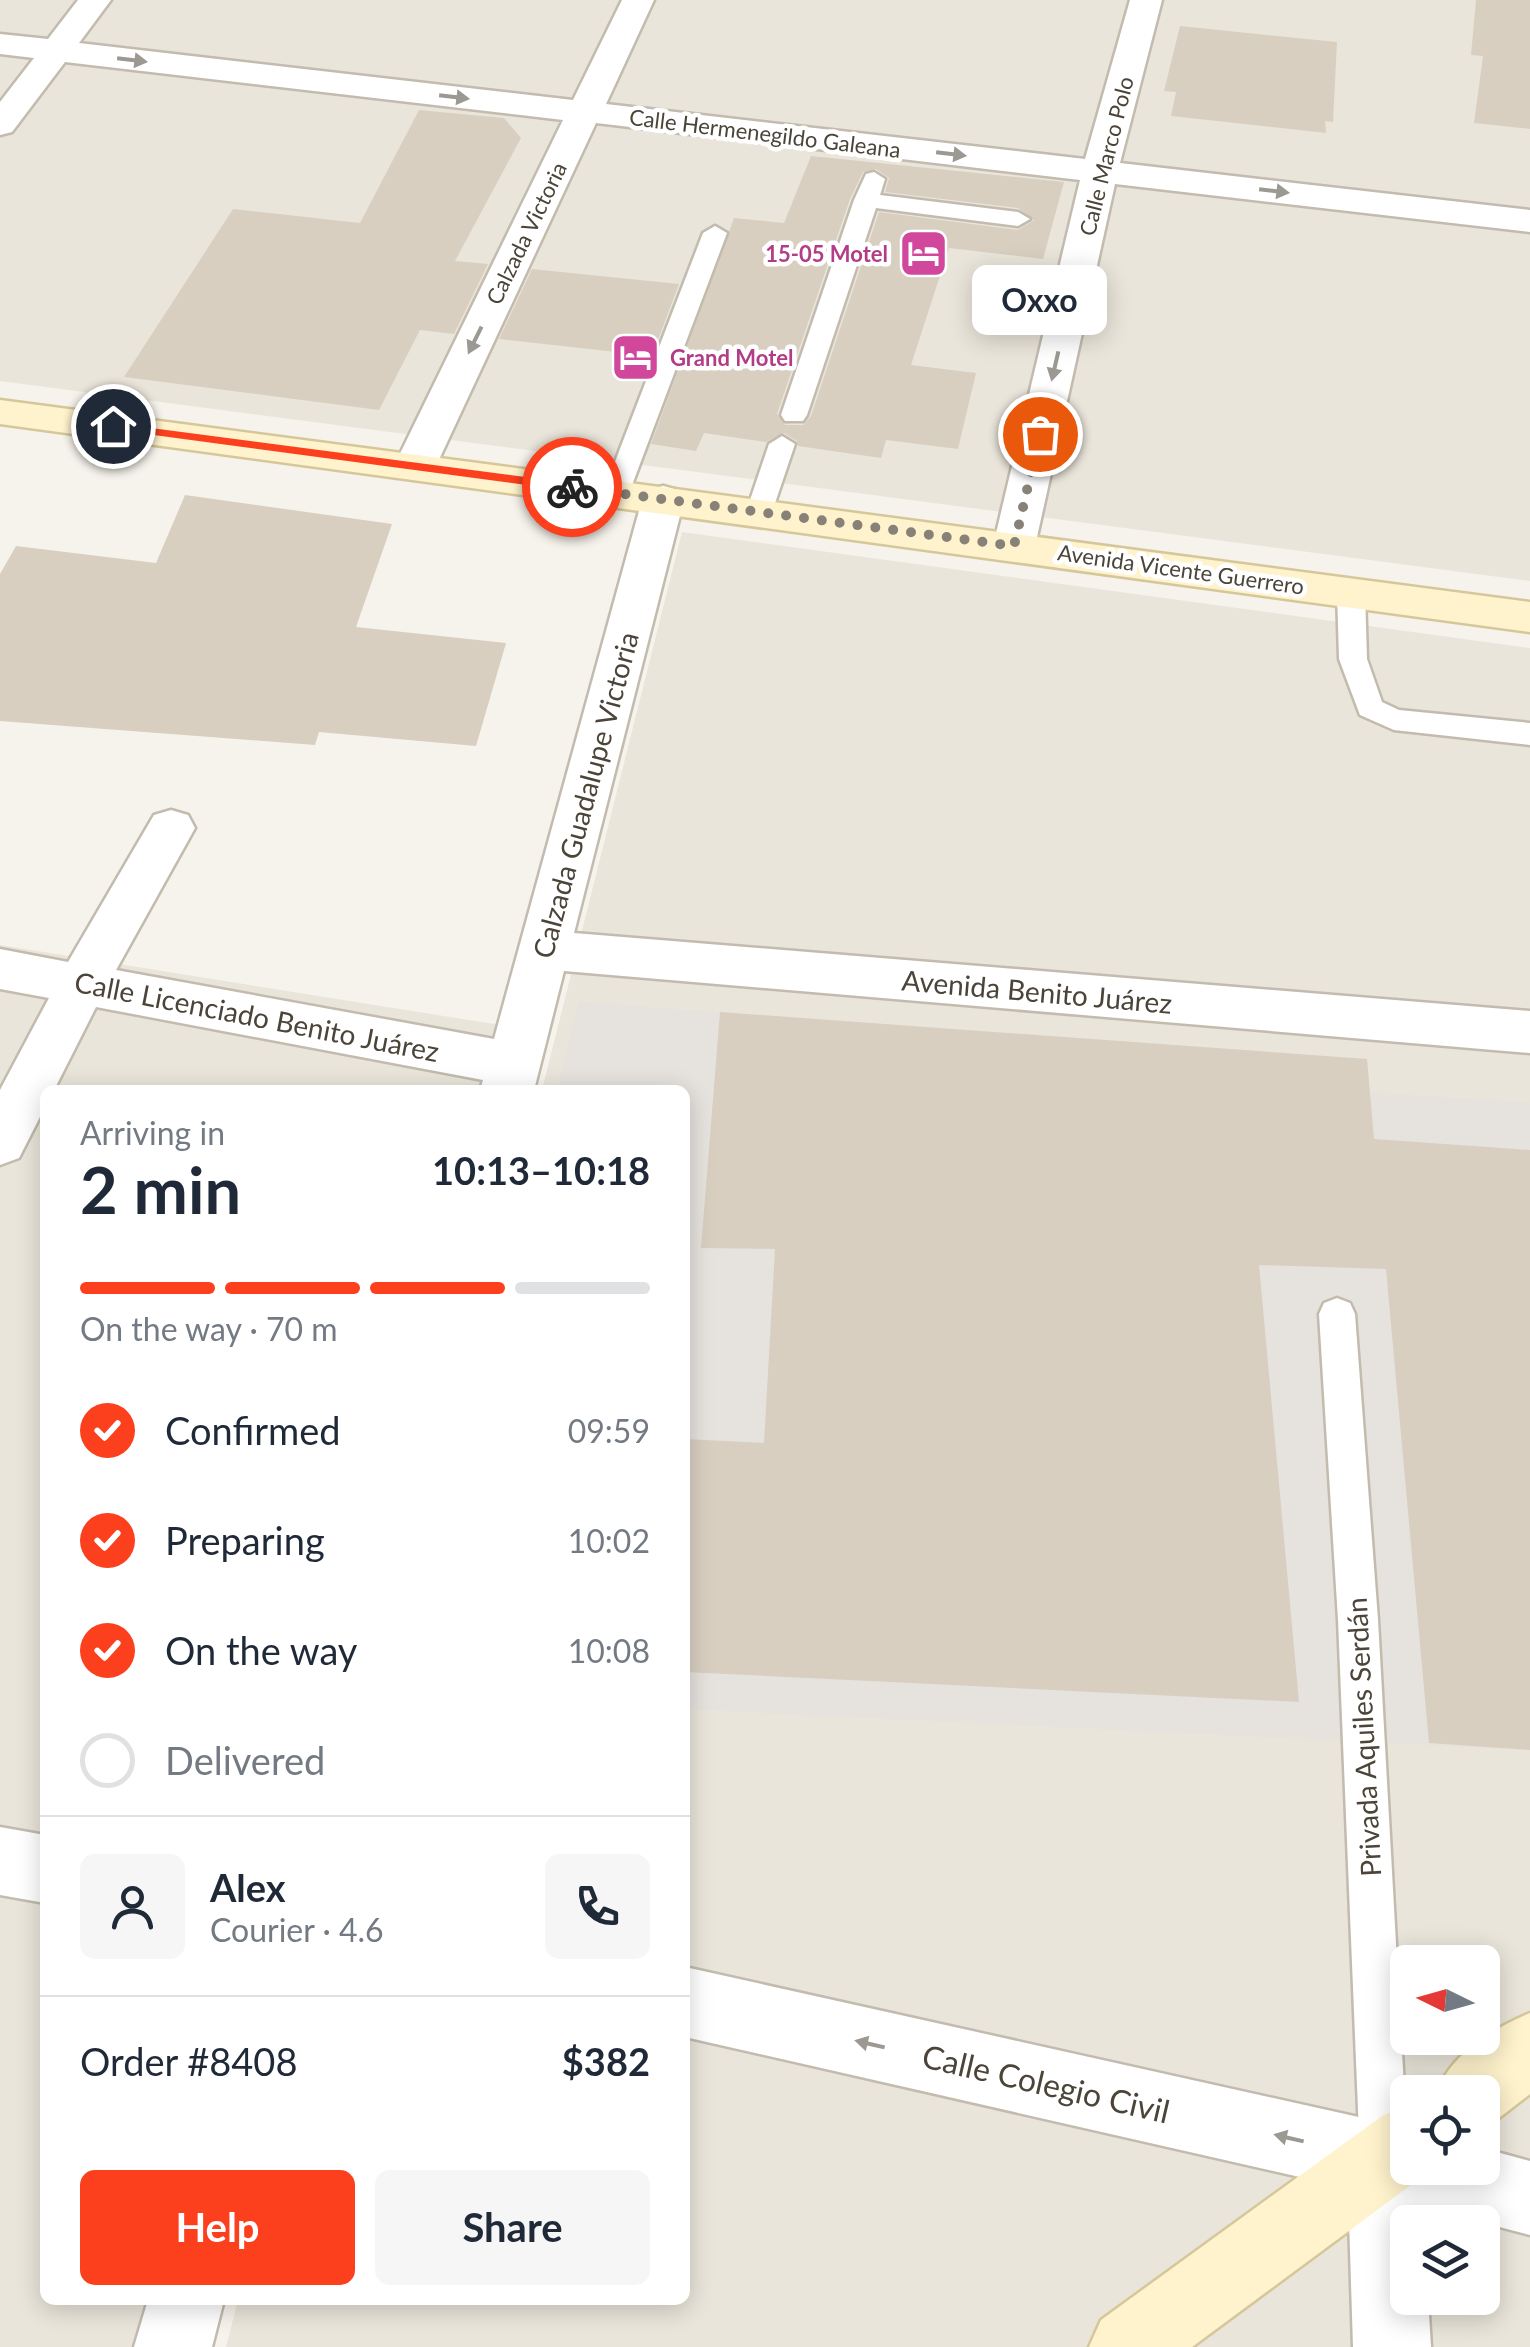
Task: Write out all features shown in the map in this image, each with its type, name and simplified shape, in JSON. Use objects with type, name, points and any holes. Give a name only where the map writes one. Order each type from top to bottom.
[{"type":"main road","name":"Avenida Vicente Guerrero","points":[[0,412],[1530,617]]},
{"type":"main road","points":[[1496,2075],[1530,2049]]},
{"type":"main road","points":[[1128,2347],[1390,2169]]},
{"type":"street","points":[[0,125],[95,0]]},
{"type":"street","name":"Calzada Victoria","points":[[414,466],[638,0]]},
{"type":"street","name":"Calle Marco Polo","points":[[1014,546],[1100,171],[1146,0]]},
{"type":"street","name":"Calle Hermenegildo Galeana","points":[[0,44],[1530,221]]},
{"type":"street","name":"Calzada Guadalupe Victoria","points":[[510,1077],[663,500]]},
{"type":"street","points":[[0,1142],[82,982],[171,828]]},
{"type":"street","name":"Avenida Benito Juárez","points":[[544,950],[1530,1032]]},
{"type":"street","name":"Calle Licenciado Benito Juárez","points":[[0,969],[82,982],[510,1077]]},
{"type":"street","points":[[0,1861],[40,1868]]},
{"type":"street","name":"Calle Colegio Civil","points":[[690,2003],[1390,2156]]},
{"type":"street","points":[[1392,2347],[1402,2185]]},
{"type":"street","name":"Calle Colegio Civil","points":[[1488,2185],[1530,2198]]},
{"type":"street","points":[[173,2347],[185,2305]]},
{"type":"lane","points":[[794,414],[870,189],[1018,219]]},
{"type":"lane","points":[[616,493],[714,234]]},
{"type":"lane","points":[[759,512],[782,444]]},
{"type":"lane","points":[[1351,592],[1353,659],[1370,708],[1394,720],[1530,734]]},
{"type":"lane","name":"Privada Aquiles Serdán","points":[[1337,1314],[1358,1620],[1397,2075]]},
{"type":"shaded area","points":[[0,0],[1530,0],[1530,581],[0,381]]},
{"type":"shaded area","points":[[682,532],[1530,648],[1530,2347],[226,2347],[237,2305],[690,2305],[690,1085],[543,1085]]},
{"type":"shaded area","points":[[0,945],[525,1029],[510,1085],[40,1085],[40,2305],[192,2305],[181,2347],[0,2347]]},
{"type":"shaded area","points":[[579,1002],[1367,1059],[1370,1092],[1530,1103],[1530,1750],[690,1709],[690,1085],[558,1085]]},
{"type":"building","points":[[1476,0],[1530,0],[1530,129],[1474,123],[1483,56],[1471,55]]},
{"type":"building","points":[[1180,26],[1337,42],[1333,122],[1325,121],[1326,133],[1171,116],[1176,92],[1164,91]]},
{"type":"building","points":[[419,110],[504,118],[521,138],[455,261],[488,264],[454,334],[420,330],[379,410],[124,377],[233,209],[360,223]]},
{"type":"building","points":[[811,156],[1064,182],[1043,259],[949,248],[911,365],[976,373],[958,449],[886,440],[881,458],[798,446],[784,433],[766,442],[704,433],[696,451],[651,444],[734,218],[784,223]],"holes":[[[876,169],[889,178],[885,192],[1018,208],[1034,220],[1018,230],[879,212],[811,416],[803,425],[785,425],[777,414],[850,199],[863,172]]]},
{"type":"building","points":[[532,269],[679,284],[652,356],[499,339]]},
{"type":"building","points":[[185,495],[392,524],[356,627],[506,643],[476,746],[319,732],[315,745],[0,721],[0,574],[16,546],[156,563]]},
{"type":"building","points":[[720,1012],[1367,1059],[1374,1139],[1530,1150],[1530,1750],[1429,1743],[1386,1269],[1259,1265],[1299,1702],[690,1672],[690,1439],[764,1443],[775,1249],[701,1248]]},
{"type":"way so far","points":[[572,487],[1014,546],[1040,434]]},
{"type":"place","name":"15-05 Motel","points":[[923,253]]},
{"type":"place","name":"Grand Motel","points":[[635,357]]},
{"type":"place","name":"Oxxo","points":[[1040,434]]},
{"type":"route","points":[[113,426],[572,487]]}]
